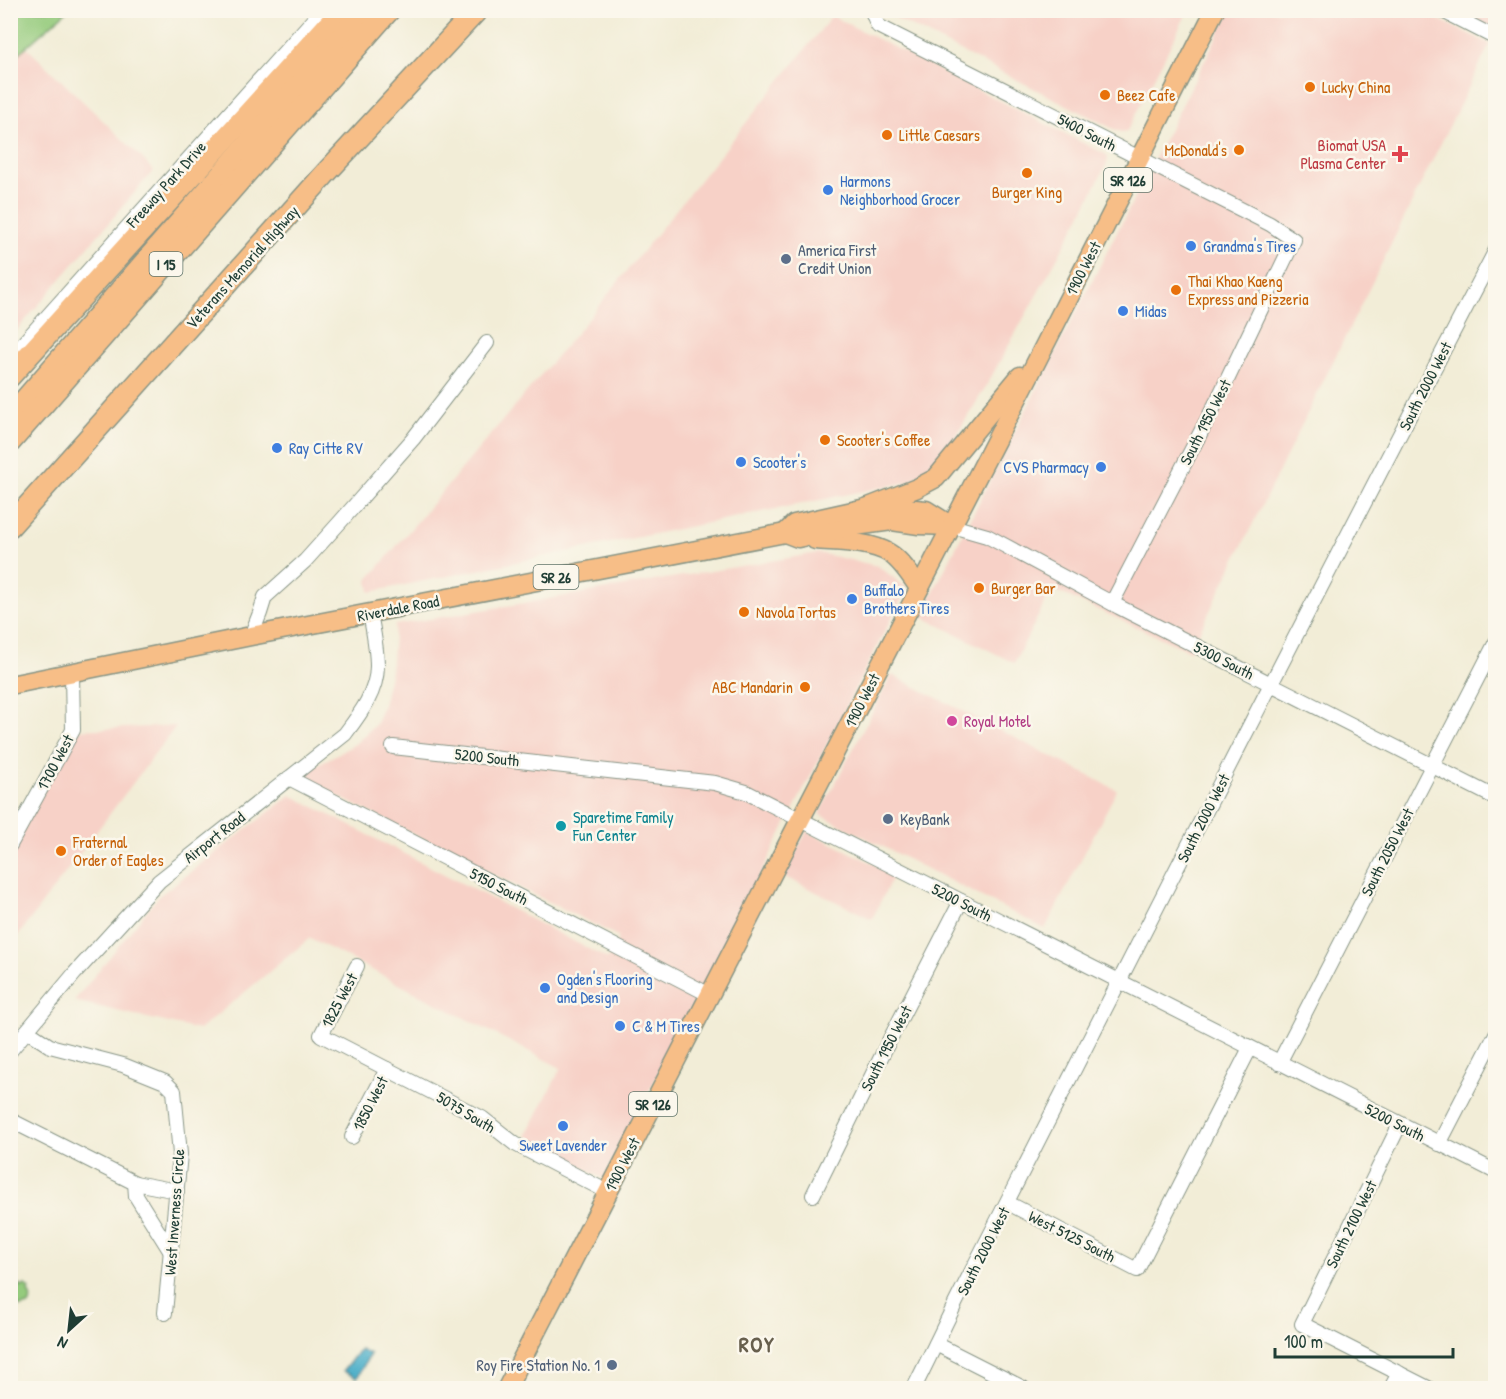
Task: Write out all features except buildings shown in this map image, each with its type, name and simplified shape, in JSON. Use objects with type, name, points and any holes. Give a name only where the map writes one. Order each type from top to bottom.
[{"type":"highway","points":[[10,376],[342,10]]},
{"type":"highway","points":[[10,417],[365,10]]},
{"type":"highway","name":"I 15","points":[[10,442],[389,10]]},
{"type":"highway","name":"Veterans Memorial Highway","points":[[10,526],[325,174],[477,10]]},
{"type":"main road","name":"1900 West","points":[[507,1389],[1215,10]]},
{"type":"main road","points":[[866,508],[936,478],[1042,349]]},
{"type":"main road","name":"Riverdale Road","points":[[792,536],[794,524],[866,508],[893,507],[926,510],[951,526]]},
{"type":"main road","name":"Riverdale Road","points":[[10,685],[370,613],[792,536],[892,521],[951,526]]},
{"type":"main road","points":[[792,536],[868,545],[889,553],[904,567],[920,588]]},
{"type":"street","name":"Freeway Park Drive","points":[[10,358],[322,10]]},
{"type":"street","name":"5400 South","points":[[875,10],[873,14],[878,26],[1270,224],[1294,240]]},
{"type":"street","points":[[1441,10],[1496,38]]},
{"type":"street","name":"South 1950 West","points":[[1112,603],[1218,399],[1294,240]]},
{"type":"street","name":"South 2000 West","points":[[914,1389],[1270,683],[1496,250]]},
{"type":"street","points":[[250,636],[265,597],[306,561],[413,439],[487,343]]},
{"type":"street","name":"5300 South","points":[[951,526],[987,536],[1112,603],[1496,798]]},
{"type":"street","name":"Airport Road","points":[[10,1051],[75,973],[159,881],[345,734],[361,713],[372,690],[377,668],[370,613]]},
{"type":"street","name":"South 2050 West","points":[[1279,1063],[1496,642]]},
{"type":"street","name":"1700 West","points":[[10,845],[73,730],[72,673]]},
{"type":"street","name":"5200 South","points":[[393,747],[715,783],[746,792],[1496,1172]]},
{"type":"street","name":"5150 South","points":[[289,778],[710,995]]},
{"type":"street","name":"South 1950 West","points":[[813,1195],[961,902]]},
{"type":"street","name":"1825 West","points":[[321,1035],[357,966]]},
{"type":"street","name":"West Inverness Circle","points":[[27,1031],[50,1046],[123,1065],[165,1082],[174,1091],[180,1154],[165,1313]]},
{"type":"street","points":[[1439,1144],[1496,1034]]},
{"type":"street","name":"5075 South","points":[[321,1035],[482,1118],[515,1144],[608,1192]]},
{"type":"street","name":"West 5125 South","points":[[1008,1203],[1137,1270],[1250,1048]]},
{"type":"street","name":"1850 West","points":[[352,1137],[387,1069]]},
{"type":"street","points":[[10,1120],[135,1183],[177,1191]]},
{"type":"street","name":"South 2100 West","points":[[1399,1374],[1302,1324],[1400,1124]]},
{"type":"street","points":[[135,1183],[136,1196],[171,1252]]},
{"type":"street","points":[[936,1344],[1023,1389]]},
{"type":"street","points":[[1391,1389],[1399,1374],[1428,1389]]},
{"type":"shaded area","points":[[890,10],[1188,11],[1127,131],[1122,132],[895,18]]},
{"type":"shaded area","points":[[1230,11],[1421,11],[1490,44],[1190,651],[1052,589],[1014,663],[921,616]]},
{"type":"shaded area","points":[[1457,11],[1495,11],[1494,29]]},
{"type":"shaded area","points":[[832,16],[1105,154],[1108,158],[1080,217],[985,388],[942,459],[929,473],[908,482],[370,592],[368,580],[589,318]]},
{"type":"shaded area","points":[[25,46],[153,171],[11,337],[10,60]]},
{"type":"shaded area","points":[[818,553],[878,566],[907,588],[604,1179],[526,1136],[561,1068],[310,938],[199,1030],[74,1001],[159,896],[291,795],[608,959],[619,937],[315,785],[305,772],[355,744],[376,724],[391,671],[395,625]]},
{"type":"shaded area","points":[[892,675],[1117,790],[1045,929],[819,814]]},
{"type":"shaded area","points":[[176,726],[11,945],[11,845],[73,730]]},
{"type":"shaded area","points":[[807,831],[894,874],[872,919],[783,876]]},
{"type":"green space","points":[[11,10],[67,10],[67,11],[11,60]]},
{"type":"green space","points":[[11,1282],[22,1287],[25,1285],[29,1289],[31,1300],[29,1305],[20,1307],[11,1302]]},
{"type":"water","points":[[360,1349],[370,1354],[357,1378],[343,1371]]},
{"type":"place","name":"Lucky China","points":[[1310,87]]},
{"type":"place","name":"Beez Cafe","points":[[1105,95]]},
{"type":"place","name":"Little Caesars","points":[[887,135]]},
{"type":"place","name":"McDonald's","points":[[1239,150]]},
{"type":"place","name":"Biomat USA Plasma Center","points":[[1400,154]]},
{"type":"place","name":"Burger King","points":[[1027,173]]},
{"type":"place","name":"Harmons Neighborhood Grocer","points":[[828,190]]},
{"type":"place","name":"Grandma's Tires","points":[[1191,246]]},
{"type":"place","name":"America First Credit Union","points":[[786,259]]},
{"type":"place","name":"Thai Khao Kaeng Express and Pizzeria","points":[[1176,290]]},
{"type":"place","name":"Midas","points":[[1123,311]]},
{"type":"place","name":"Scooter's Coffee","points":[[825,440]]},
{"type":"place","name":"Ray Citte RV","points":[[277,448]]},
{"type":"place","name":"Scooter's","points":[[741,462]]},
{"type":"place","name":"CVS Pharmacy","points":[[1101,467]]},
{"type":"place","name":"Burger Bar","points":[[979,588]]},
{"type":"place","name":"Buffalo Brothers Tires","points":[[852,599]]},
{"type":"place","name":"Navola Tortas","points":[[744,612]]},
{"type":"place","name":"ABC Mandarin","points":[[805,687]]},
{"type":"place","name":"Royal Motel","points":[[952,721]]},
{"type":"place","name":"KeyBank","points":[[888,819]]},
{"type":"place","name":"Sparetime Family Fun Center","points":[[561,826]]},
{"type":"place","name":"Fraternal Order of Eagles","points":[[61,851]]},
{"type":"place","name":"Ogden's Flooring and Design","points":[[545,988]]},
{"type":"place","name":"C & M Tires","points":[[620,1026]]},
{"type":"place","name":"Sweet Lavender","points":[[563,1126]]},
{"type":"place","name":"Roy Fire Station No. 1","points":[[612,1365]]},
{"type":"district","name":"ROY","points":[[757,1344]]}]
